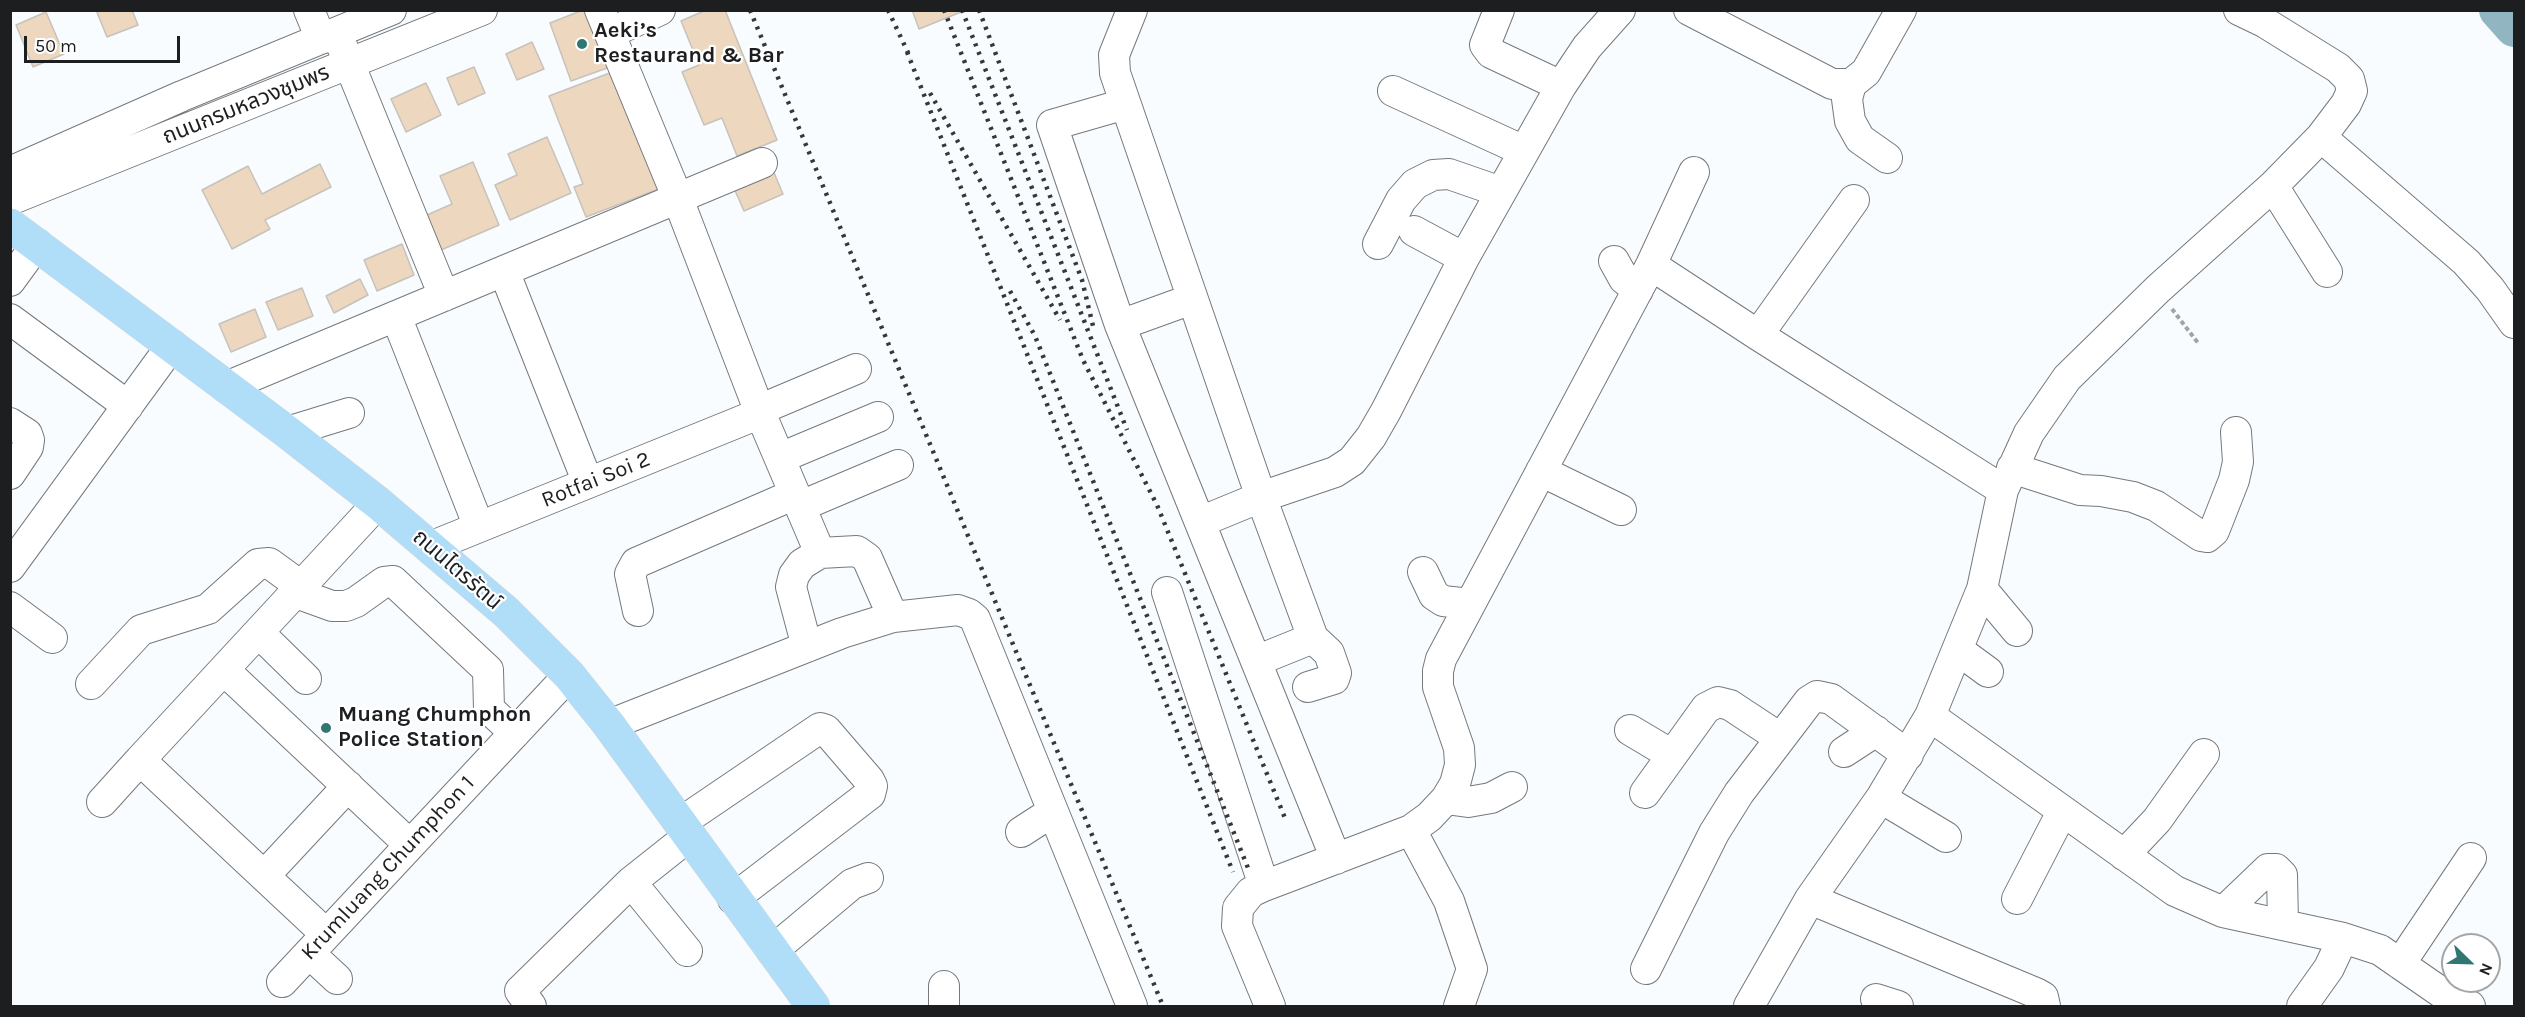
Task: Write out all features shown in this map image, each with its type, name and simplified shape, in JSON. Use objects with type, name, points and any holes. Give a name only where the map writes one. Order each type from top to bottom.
[{"type":"main road","name":"ถนนไตรรัตน์","points":[[10,225],[172,345],[378,503],[506,612],[569,675],[609,725],[733,899],[813,1006]]},
{"type":"street","points":[[309,10],[349,64],[444,296]]},
{"type":"street","name":"ถนนกรมหลวงชุมพร","points":[[10,172],[182,96],[391,10]]},
{"type":"street","name":"ถนนกรมหลวงชุมพร","points":[[10,200],[482,10]]},
{"type":"street","points":[[660,10],[605,22],[678,199],[760,411],[820,553]]},
{"type":"street","points":[[1132,10],[1114,56],[1114,73],[1261,497],[1313,638],[1329,653],[1336,673],[1334,679],[1308,687]]},
{"type":"street","points":[[1499,10],[1485,45],[1491,53],[1561,86]]},
{"type":"street","points":[[1200,522],[1261,497],[1335,472],[1352,460],[1371,437],[1464,258],[1561,86],[1587,47],[1620,10]]},
{"type":"street","points":[[1689,10],[1832,84],[1851,84]]},
{"type":"street","points":[[1887,158],[1860,139],[1850,121],[1847,99],[1851,84],[1866,72],[1901,10]]},
{"type":"street","points":[[1749,1006],[1810,899],[1881,798],[1930,716],[1982,589],[2008,479],[2029,433],[2067,378],[2158,289],[2273,186],[2321,137],[2346,104],[2352,91],[2349,79],[2338,68],[2264,22],[2239,10]]},
{"type":"street","points":[[1393,91],[1524,151]]},
{"type":"street","points":[[182,96],[193,127]]},
{"type":"street","points":[[1125,104],[1052,124],[1120,325],[1336,859]]},
{"type":"street","points":[[2321,137],[2466,262],[2490,289],[2514,323]]},
{"type":"street","points":[[226,387],[762,163]]},
{"type":"street","points":[[1270,1006],[1237,926],[1238,908],[1251,892],[1264,886],[1411,830],[1429,817],[1446,799],[1455,784],[1460,765],[1460,748],[1438,687],[1441,659],[1645,277],[1694,172]]},
{"type":"street","points":[[1378,244],[1401,200],[1415,184],[1433,175],[1449,174],[1501,192]]},
{"type":"street","points":[[2273,186],[2327,272]]},
{"type":"street","points":[[1758,335],[1854,200]]},
{"type":"street","points":[[1414,231],[1464,258]]},
{"type":"street","points":[[10,281],[37,244]]},
{"type":"street","points":[[1614,261],[1624,279],[1645,277],[1758,335],[2008,479],[2133,497],[2156,506],[2201,536],[2207,537],[2214,531],[2234,480],[2238,462],[2236,432]]},
{"type":"street","points":[[504,272],[588,483]]},
{"type":"street","points":[[1120,325],[1192,299]]},
{"type":"street","points":[[396,316],[479,527]]},
{"type":"street","points":[[10,319],[128,406]]},
{"type":"street","points":[[10,567],[172,345]]},
{"type":"street","name":"Rotfai Soi 2","points":[[430,547],[588,483],[856,369]]},
{"type":"street","points":[[287,432],[349,413]]},
{"type":"street","points":[[780,458],[878,417]]},
{"type":"street","points":[[10,423],[27,434],[29,440],[28,447],[10,474]]},
{"type":"street","points":[[638,611],[630,574],[636,563],[798,500],[898,465]]},
{"type":"street","points":[[1541,471],[1621,510]]},
{"type":"street","points":[[102,801],[378,503]]},
{"type":"street","points":[[807,647],[791,587],[794,575],[802,564],[820,553],[857,551],[867,558],[892,616]]},
{"type":"street","points":[[92,684],[141,630],[208,609],[258,564],[269,563],[299,590],[332,606],[346,606],[356,602],[384,582],[393,581],[488,669],[489,709],[515,733]]},
{"type":"street","points":[[1423,572],[1434,595],[1443,601],[1470,604]]},
{"type":"street","points":[[1982,589],[2017,631]]},
{"type":"street","points":[[1167,592],[1264,886]]},
{"type":"street","points":[[10,608],[52,638]]},
{"type":"street","points":[[609,725],[892,616],[958,610],[969,614],[975,619],[1132,1006]]},
{"type":"street","points":[[259,633],[306,679]]},
{"type":"street","points":[[1256,661],[1313,638]]},
{"type":"street","points":[[1958,650],[1988,672]]},
{"type":"street","points":[[224,670],[410,845]]},
{"type":"street","name":"Krumluang Chumphon 1","points":[[282,982],[569,675]]},
{"type":"street","points":[[1646,969],[1714,833],[1739,793],[1809,701],[1817,696],[1831,699],[1908,755]]},
{"type":"street","points":[[1645,793],[1706,708],[1718,702],[1730,705],[1780,738]]},
{"type":"street","points":[[1930,716],[2175,891],[2223,912],[2343,938],[2380,950],[2455,1002],[2470,1006]]},
{"type":"street","points":[[519,1001],[631,882],[685,830],[820,728],[826,729],[869,780],[872,786],[870,794],[733,899]]},
{"type":"street","points":[[1630,730],[1672,755]]},
{"type":"street","points":[[1844,752],[1876,731]]},
{"type":"street","points":[[2124,855],[2157,820],[2204,754]]},
{"type":"street","points":[[140,760],[264,876],[317,943],[337,980]]},
{"type":"street","points":[[264,876],[348,786]]},
{"type":"street","points":[[1446,799],[1468,802],[1491,798],[1512,787]]},
{"type":"street","points":[[1881,798],[1946,837]]},
{"type":"street","points":[[1021,832],[1052,812]]},
{"type":"street","points":[[2017,899],[2062,812]]},
{"type":"street","points":[[1411,830],[1449,901],[1472,969],[1459,1006]]},
{"type":"street","points":[[2400,964],[2471,858]]},
{"type":"street","points":[[2223,912],[2268,869],[2276,869],[2282,875],[2283,924]]},
{"type":"street","points":[[772,951],[852,884],[868,878]]},
{"type":"street","points":[[631,882],[687,951]]},
{"type":"street","points":[[1810,899],[2036,993],[2043,997],[2045,1006]]},
{"type":"street","points":[[2302,1006],[2329,968],[2343,938]]},
{"type":"path","points":[[2158,289],[2198,343]]},
{"type":"building","points":[[96,10],[132,10],[138,25],[107,37]]},
{"type":"building","points":[[583,10],[589,10],[610,67],[571,81],[550,23]]},
{"type":"building","points":[[706,10],[725,10],[777,140],[737,156],[722,118],[704,125],[682,72],[699,65],[681,21]]},
{"type":"building","points":[[912,10],[966,10],[919,29]]},
{"type":"building","points":[[46,12],[64,54],[33,67],[16,25]]},
{"type":"building","points":[[532,42],[544,69],[517,80],[506,54]]},
{"type":"building","points":[[474,67],[485,93],[458,105],[447,78]]},
{"type":"building","points":[[615,71],[659,189],[586,217],[574,187],[583,184],[549,96]]},
{"type":"building","points":[[426,83],[441,115],[406,132],[391,99]]},
{"type":"building","points":[[547,137],[571,193],[510,220],[495,185],[517,175],[508,154]]},
{"type":"building","points":[[473,162],[499,225],[441,250],[427,215],[452,204],[440,176]]},
{"type":"building","points":[[320,164],[331,187],[265,220],[270,229],[232,249],[202,190],[248,166],[262,194]]},
{"type":"building","points":[[772,168],[783,194],[744,211],[733,186]]},
{"type":"building","points":[[402,244],[414,275],[377,291],[364,260]]},
{"type":"building","points":[[360,279],[368,295],[334,313],[326,296]]},
{"type":"building","points":[[302,288],[313,316],[278,330],[266,302]]},
{"type":"building","points":[[255,309],[266,337],[231,352],[219,324]]},
{"type":"waterway","points":[[2498,10],[2514,28]]},
{"type":"railway","points":[[750,10],[1163,1006]]},
{"type":"railway","points":[[888,10],[911,59]]},
{"type":"railway","points":[[944,10],[1083,360],[1157,505],[1285,818]]},
{"type":"railway","points":[[962,10],[1127,430]]},
{"type":"railway","points":[[979,10],[1082,280],[1093,326]]},
{"type":"railway","points":[[907,52],[1233,872]]},
{"type":"railway","points":[[930,93],[1060,320]]},
{"type":"railway","points":[[1010,291],[1035,336],[1250,873]]},
{"type":"place","name":"Aeki’s Restaurand & Bar","points":[[582,44]]},
{"type":"place","name":"Muang Chumphon Police Station","points":[[326,728]]}]
